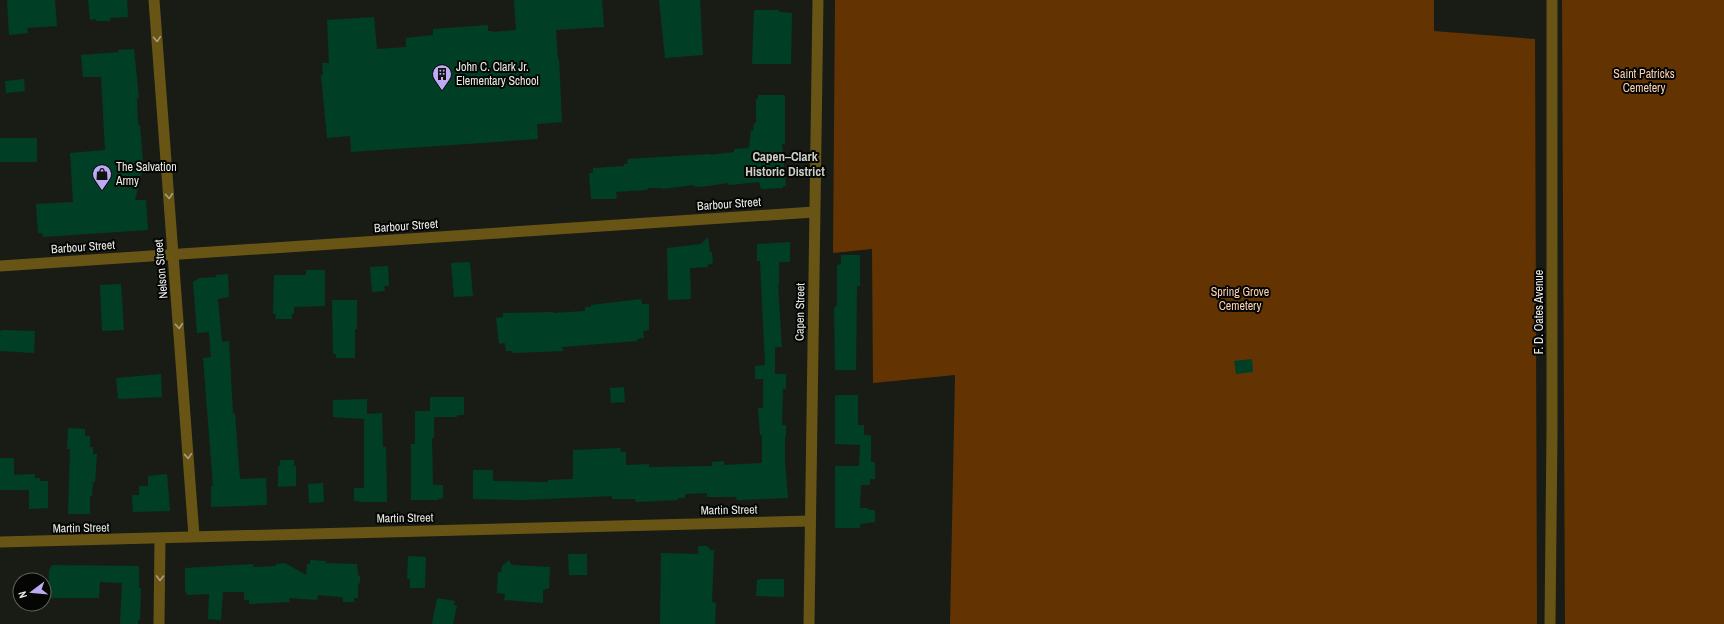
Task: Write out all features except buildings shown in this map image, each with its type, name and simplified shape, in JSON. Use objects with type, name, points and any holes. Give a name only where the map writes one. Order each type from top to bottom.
[{"type":"street","name":"Nelson Street","points":[[154,0],[194,536]]},
{"type":"street","name":"Capen Street","points":[[809,624],[818,0]]},
{"type":"street","name":"F. D. Oates Avenue","points":[[1550,624],[1552,432],[1552,0]]},
{"type":"street","name":"Barbour Street","points":[[0,266],[814,212]]},
{"type":"street","name":"Martin Street","points":[[0,542],[810,521]]},
{"type":"street","points":[[159,624],[160,539]]},
{"type":"green space","name":"Spring Grove Cemetery","points":[[835,0],[1434,0],[1434,31],[1535,39],[1537,624],[950,624],[955,375],[873,383],[872,249],[833,253]]},
{"type":"green space","name":"Saint Patricks Cemetery","points":[[1562,0],[1724,0],[1724,624],[1565,624]]},
{"type":"place","name":"John C. Clark Jr. Elementary School","points":[[442,91]]},
{"type":"place","name":"The Salvation Army","points":[[102,191]]},
{"type":"district","name":"Capen–Clark Historic District","points":[[785,164]]}]
